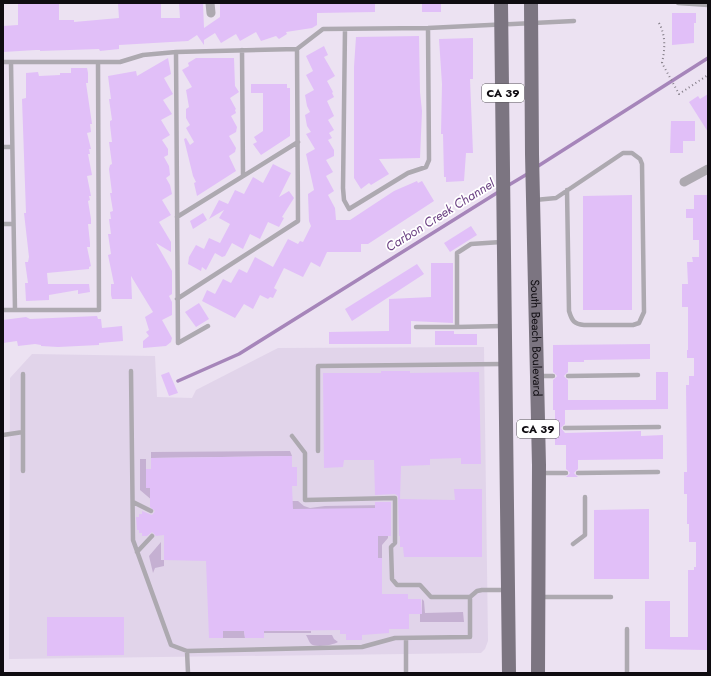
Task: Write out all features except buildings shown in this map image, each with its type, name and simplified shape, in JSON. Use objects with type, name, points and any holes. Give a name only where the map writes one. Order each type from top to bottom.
[{"type":"main road","name":"CA 39","points":[[501,3],[505,207],[510,673]]},
{"type":"main road","name":"South Beach Boulevard","points":[[531,3],[532,154],[539,473],[538,673]]},
{"type":"street","points":[[210,3],[211,13]]},
{"type":"street","points":[[684,182],[708,168]]},
{"type":"lane","points":[[678,3],[708,5]]},
{"type":"lane","points":[[3,62],[120,62],[143,55],[176,52],[297,49],[323,28],[428,28],[502,23],[574,21]]},
{"type":"lane","points":[[345,28],[343,188],[344,200],[349,209],[408,173],[426,167],[430,160],[428,28]]},
{"type":"lane","points":[[178,299],[298,221],[297,49]]},
{"type":"lane","points":[[242,50],[243,176]]},
{"type":"lane","points":[[176,52],[178,343],[208,326]]},
{"type":"lane","points":[[11,62],[15,310]]},
{"type":"lane","points":[[3,310],[99,310],[98,62]]},
{"type":"lane","points":[[177,217],[298,142]]},
{"type":"lane","points":[[3,147],[12,147]]},
{"type":"lane","points":[[533,200],[556,198],[567,190],[623,154],[632,153],[640,159],[642,164],[644,312],[639,323],[633,325],[584,325],[576,324],[572,320],[569,311],[567,190]]},
{"type":"lane","points":[[3,224],[13,224]]},
{"type":"lane","points":[[457,327],[457,253],[471,244],[505,242]]},
{"type":"lane","points":[[416,327],[506,326]]},
{"type":"lane","points":[[318,451],[318,366],[507,364]]},
{"type":"lane","points":[[131,371],[133,540],[171,645],[187,651],[362,647],[396,638],[470,638],[470,597]]},
{"type":"lane","points":[[23,374],[23,471]]},
{"type":"lane","points":[[568,376],[638,375]]},
{"type":"lane","points":[[537,376],[553,376]]},
{"type":"lane","points":[[566,428],[659,427]]},
{"type":"lane","points":[[538,428],[555,428]]},
{"type":"lane","points":[[3,435],[23,432]]},
{"type":"lane","points":[[292,436],[305,453],[305,500],[395,498],[395,543],[391,547],[392,579],[398,585],[420,585],[430,597],[470,597],[477,591],[482,590],[509,590]]},
{"type":"lane","points":[[539,473],[566,472]]},
{"type":"lane","points":[[578,472],[658,472]]},
{"type":"lane","points":[[573,544],[585,535],[585,497]]},
{"type":"lane","points":[[133,502],[151,511]]},
{"type":"lane","points":[[137,552],[152,536]]},
{"type":"lane","points":[[538,597],[611,597]]},
{"type":"lane","points":[[627,629],[627,673]]},
{"type":"lane","points":[[406,638],[406,673]]},
{"type":"lane","points":[[187,651],[188,673]]},
{"type":"path","points":[[659,23],[664,36],[664,53],[662,63],[679,94],[708,75]]},
{"type":"shaded area","points":[[484,347],[488,641],[485,649],[481,653],[9,659],[10,378],[32,354],[155,356],[157,397],[192,398],[196,390],[278,348]]},
{"type":"shaded area","points":[[290,451],[292,456],[151,458],[151,452]]},
{"type":"shaded area","points":[[140,459],[146,459],[146,488],[150,488],[160,507],[140,490]]},
{"type":"shaded area","points":[[261,501],[298,501],[304,506],[310,508],[325,506],[385,505],[388,519],[241,510]]},
{"type":"shaded area","points":[[388,523],[388,538],[382,545],[382,558],[378,558],[378,536],[387,536]]},
{"type":"shaded area","points":[[161,542],[161,560],[164,560],[164,566],[155,568],[153,573],[149,556]]},
{"type":"shaded area","points":[[422,599],[424,601],[425,613],[463,612],[464,622],[420,622],[420,614],[422,613]]},
{"type":"shaded area","points":[[223,631],[244,631],[245,638],[223,638]]},
{"type":"shaded area","points":[[264,631],[311,631],[311,633],[264,633]]},
{"type":"shaded area","points":[[306,635],[332,635],[338,642],[325,646],[317,646],[310,643]]},
{"type":"waterway","name":"Carbon Creek Channel","points":[[535,168],[708,58]]},
{"type":"waterway","name":"Carbon Creek Channel","points":[[507,186],[529,173]]},
{"type":"waterway","name":"Carbon Creek Channel","points":[[178,381],[239,354],[500,191]]}]
